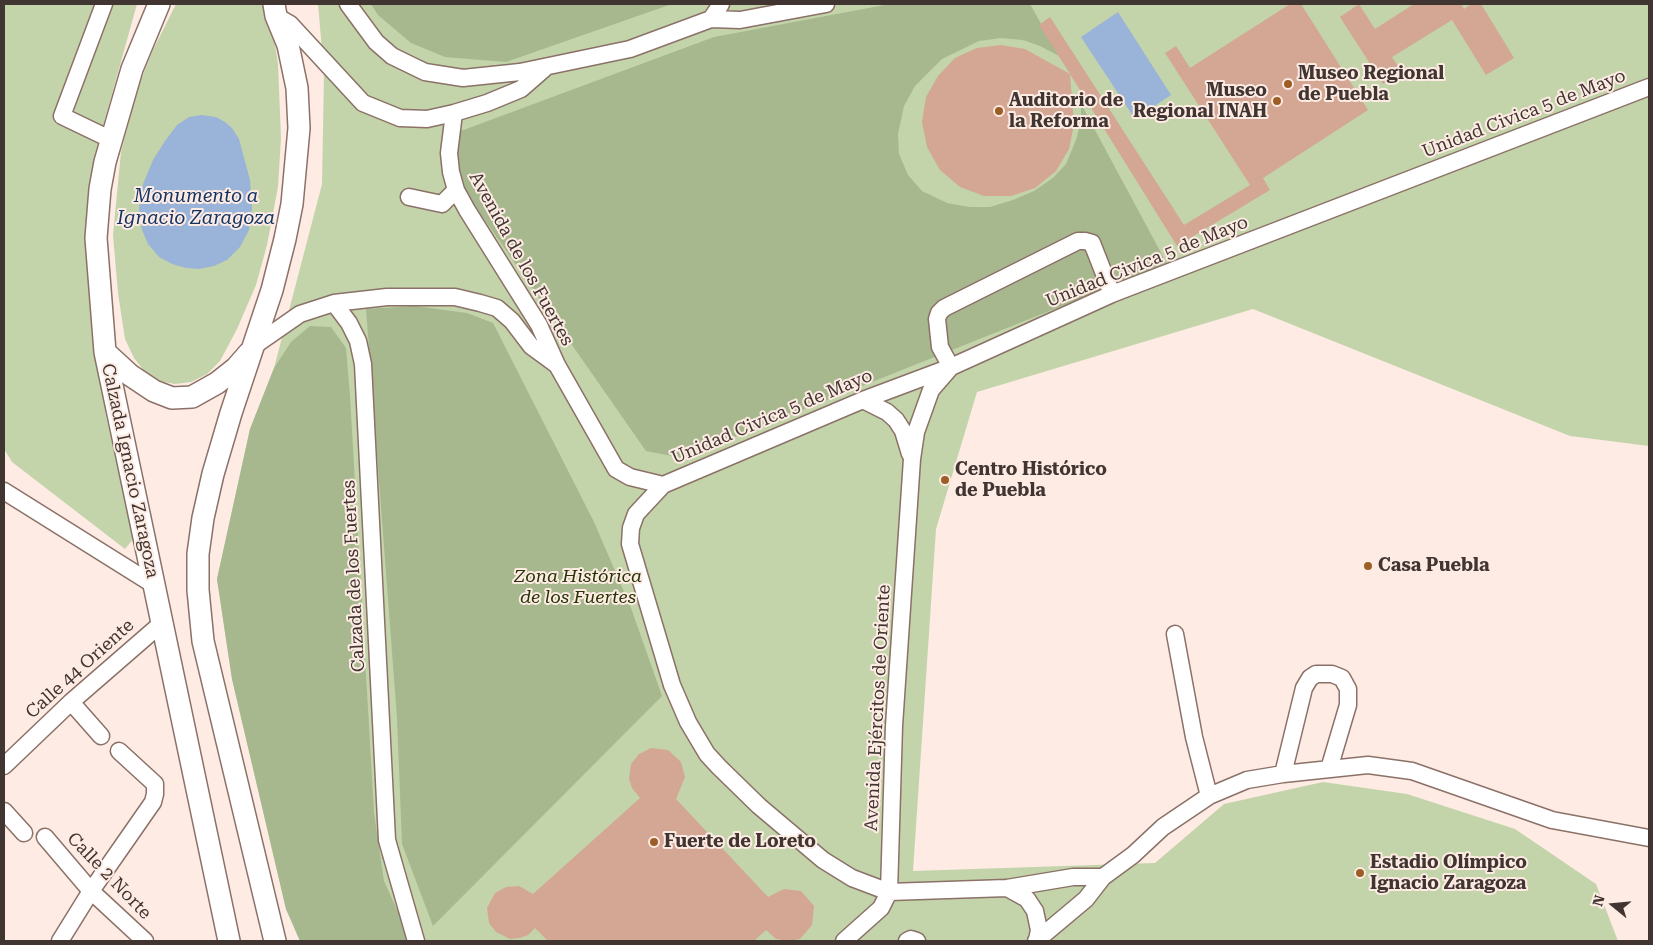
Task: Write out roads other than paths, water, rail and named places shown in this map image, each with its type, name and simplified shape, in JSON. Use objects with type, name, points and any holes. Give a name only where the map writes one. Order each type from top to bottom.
[{"type":"main road","name":"Calzada Ignacio Zaragoza","points":[[160,4],[132,69],[112,140],[100,189],[96,238],[105,352],[229,941]]},
{"type":"main road","points":[[275,941],[203,641],[198,590],[198,554],[205,509],[224,437],[274,282],[292,204],[299,128],[297,88],[282,12]]},
{"type":"main road","points":[[105,352],[130,375],[154,391],[172,398],[192,397],[217,383],[236,368],[254,346]]},
{"type":"street","points":[[104,4],[62,116],[112,140]]},
{"type":"street","points":[[348,4],[376,42],[392,56],[425,72],[463,78],[520,72],[630,49],[710,19],[740,20],[826,4]]},
{"type":"street","points":[[710,19],[721,4]]},
{"type":"street","points":[[282,12],[363,103],[400,118],[427,119],[454,114],[487,103],[521,89],[546,67]]},
{"type":"street","name":"Unidad Civica 5 de Mayo","points":[[889,892],[852,878],[823,860],[759,806],[707,754],[688,722],[672,685],[630,544],[631,528],[636,514],[663,485],[863,400],[951,368],[1112,294],[1649,87]]},
{"type":"street","name":"Avenida de los Fuertes","points":[[454,114],[449,153],[451,172],[456,190],[538,325],[557,365],[616,469]]},
{"type":"street","points":[[409,197],[442,204],[456,190]]},
{"type":"street","points":[[951,368],[940,347],[938,313],[944,308],[1078,241],[1092,243],[1112,294]]},
{"type":"street","name":"Avenida de los Fuertes","points":[[334,303],[387,297],[455,297],[480,302],[497,308],[505,314],[531,346],[557,365]]},
{"type":"street","points":[[254,346],[300,314],[334,303]]},
{"type":"street","name":"Calzada de los Fuertes","points":[[334,303],[349,323],[358,341],[363,364],[387,840],[416,941]]},
{"type":"street","name":"Avenida Ejércitos de Oriente","points":[[889,892],[894,726],[912,459],[916,432],[931,390],[951,368]]},
{"type":"street","name":"Avenida Ejércitos de Oriente","points":[[863,400],[887,412],[896,420],[903,431],[912,459]]},
{"type":"street","name":"Unidad Civica 5 de Mayo","points":[[616,469],[630,477],[663,485]]},
{"type":"street","points":[[4,491],[154,585]]},
{"type":"street","name":"Calle 44 Oriente","points":[[4,766],[71,702],[162,623]]},
{"type":"street","points":[[1175,634],[1194,737],[1209,796]]},
{"type":"street","points":[[1283,774],[1304,688],[1310,678],[1316,674],[1332,674],[1342,678],[1348,688],[1348,705],[1329,769]]},
{"type":"street","points":[[71,702],[101,736]]},
{"type":"street","points":[[60,941],[91,891],[153,802],[155,784],[119,751]]},
{"type":"street","points":[[1036,941],[1086,899],[1103,877],[1133,855],[1163,827],[1209,796],[1247,780],[1283,774],[1368,765],[1412,771],[1552,820],[1649,838]]},
{"type":"street","points":[[4,811],[24,833]]},
{"type":"street","name":"Calle 2 Norte","points":[[44,837],[91,891],[144,941]]},
{"type":"street","points":[[844,941],[881,908],[889,892],[1008,888],[1073,876],[1103,877]]},
{"type":"street","points":[[1008,888],[1027,899],[1035,911],[1039,930],[1036,941]]},
{"type":"street","points":[[907,941],[911,939],[916,941]]},
{"type":"water","points":[[1118,12],[1171,95],[1135,119],[1081,37]]},
{"type":"water","name":"Monumento a Ignacio Zaragoza","points":[[201,115],[216,117],[225,122],[232,128],[239,139],[250,180],[252,208],[249,230],[240,247],[227,260],[214,266],[199,269],[172,264],[159,257],[148,244],[142,230],[139,208],[143,184],[153,160],[165,141],[177,125],[189,117]]},
{"type":"place","name":"Museo Regional de Puebla","points":[[1288,84]]},
{"type":"place","name":"Museo Regional INAH","points":[[1277,101]]},
{"type":"place","name":"Auditorio de la Reforma","points":[[999,111]]},
{"type":"place","name":"Centro Histórico de Puebla","points":[[945,480]]},
{"type":"place","name":"Casa Puebla","points":[[1368,566]]},
{"type":"place","name":"Fuerte de Loreto","points":[[654,842]]},
{"type":"place","name":"Estadio Olímpico Ignacio Zaragoza","points":[[1360,873]]},
{"type":"park label","name":"Zona Histórica de los Fuertes","points":[[578,587]]}]
